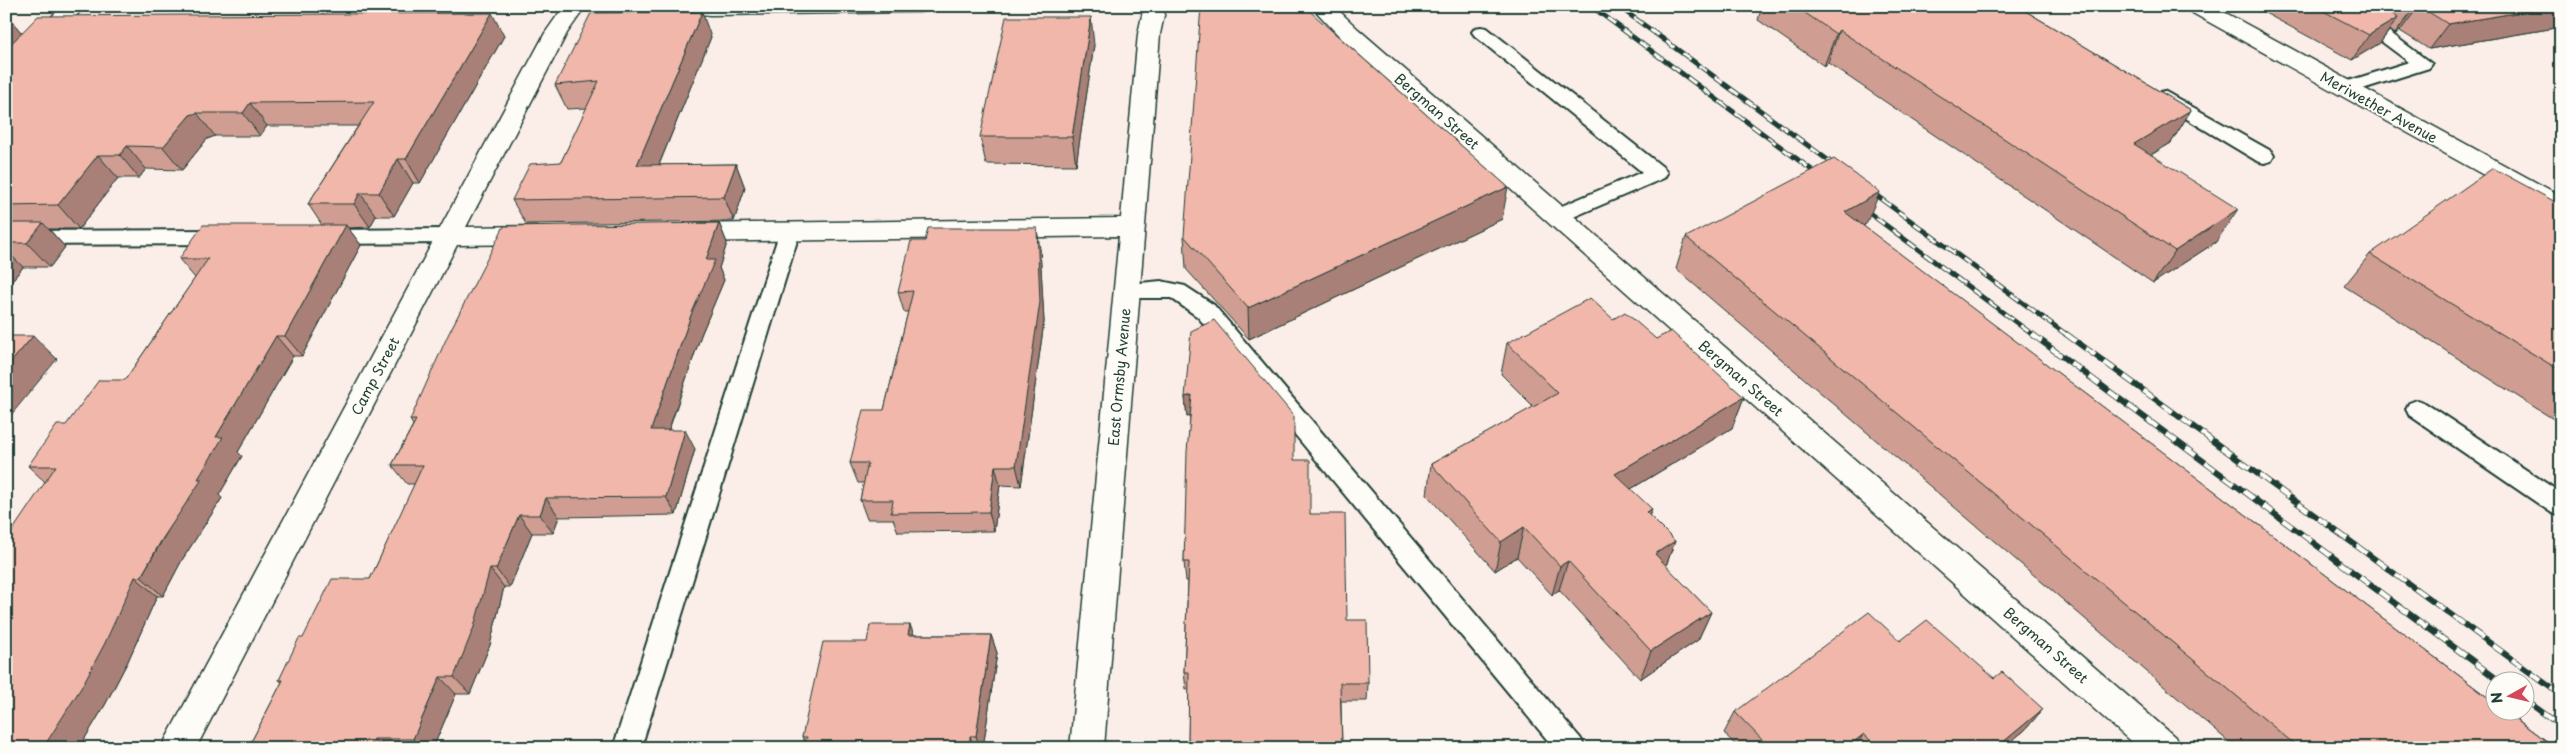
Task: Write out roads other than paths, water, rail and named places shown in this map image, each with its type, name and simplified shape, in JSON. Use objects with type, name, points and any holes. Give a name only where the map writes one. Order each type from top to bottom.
[{"type":"street","points":[[6,78],[74,6]]},
{"type":"street","name":"Camp Street","points":[[178,748],[556,33],[575,6]]},
{"type":"street","points":[[676,6],[748,8],[919,6]]},
{"type":"street","name":"East Ormsby Avenue","points":[[1087,748],[1149,34],[1155,6]]},
{"type":"street","name":"Bergman Street","points":[[1322,6],[1350,34],[2163,748]]},
{"type":"street","name":"Meriwether Avenue","points":[[2197,6],[2561,207]]},
{"type":"street","points":[[663,233],[1132,227]]},
{"type":"street","points":[[448,236],[556,235]]},
{"type":"lane","points":[[2343,6],[2423,64],[2346,88]]},
{"type":"lane","points":[[1481,32],[1657,173],[1557,216]]},
{"type":"lane","points":[[2147,86],[2264,156]]},
{"type":"lane","points":[[627,748],[790,231]]},
{"type":"lane","points":[[301,237],[448,236]]},
{"type":"lane","points":[[6,238],[242,237]]},
{"type":"lane","points":[[1127,290],[1172,289],[1188,294],[1206,311],[1572,748]]},
{"type":"lane","points":[[2417,409],[2561,506]]},
{"type":"railway","points":[[1591,6],[1824,179]]},
{"type":"railway","points":[[1618,6],[1840,169]]},
{"type":"railway","points":[[1866,188],[2067,335]]},
{"type":"railway","points":[[1860,206],[2033,335]]},
{"type":"railway","points":[[2032,334],[2488,672]]},
{"type":"railway","points":[[2066,334],[2561,695]]},
{"type":"railway","points":[[2534,706],[2561,726]]}]
